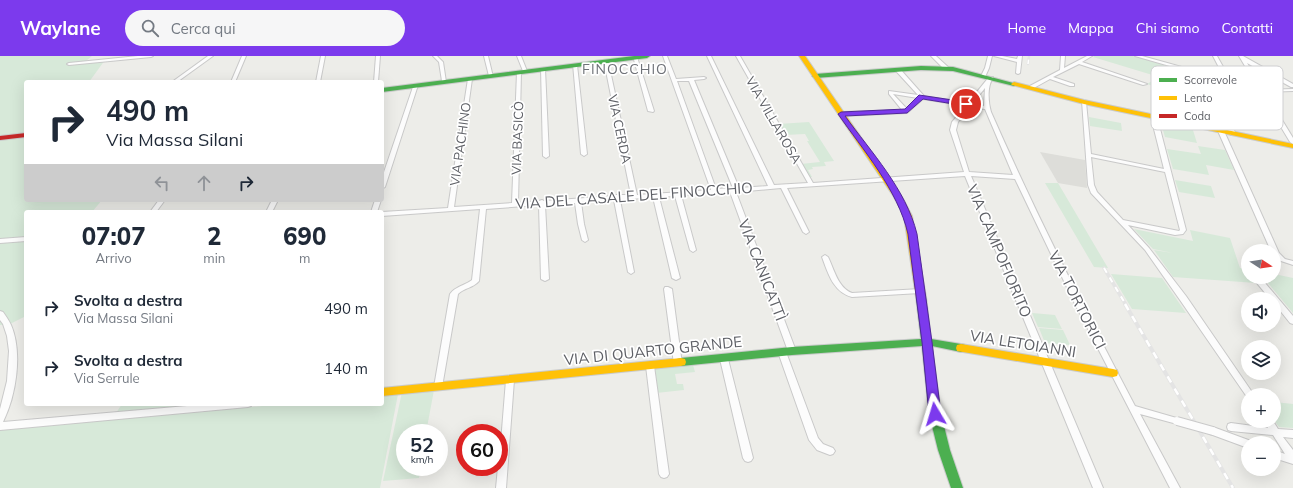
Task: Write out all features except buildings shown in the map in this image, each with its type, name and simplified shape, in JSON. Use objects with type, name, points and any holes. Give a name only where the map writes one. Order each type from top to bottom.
[{"type":"main road","points":[[384,90],[606,61],[619,58],[646,56]]},
{"type":"main road","points":[[802,56],[887,179],[900,199],[909,220],[920,291],[937,424],[946,457],[958,488]]},
{"type":"main road","points":[[815,76],[946,68],[1084,102],[1151,116]]},
{"type":"main road","points":[[1213,130],[1293,146]]},
{"type":"main road","points":[[0,138],[24,135]]},
{"type":"main road","name":"VIA LETOIANNI","points":[[927,342],[1113,373]]},
{"type":"main road","name":"VIA DI QUARTO GRANDE","points":[[384,392],[678,364],[792,351],[927,342]]},
{"type":"street","points":[[85,62],[92,56]]},
{"type":"street","points":[[69,64],[151,56]]},
{"type":"street","points":[[177,80],[211,56]]},
{"type":"street","points":[[234,80],[244,56]]},
{"type":"street","points":[[318,80],[323,56]]},
{"type":"street","points":[[376,80],[378,56]]},
{"type":"street","points":[[435,56],[440,61],[444,82]]},
{"type":"street","points":[[486,56],[491,76]]},
{"type":"street","name":"VIA BASICÒ","points":[[515,204],[522,72],[520,56]]},
{"type":"street","points":[[665,56],[714,191]]},
{"type":"street","points":[[710,56],[772,187]]},
{"type":"street","name":"VIA VILLAROSA","points":[[738,56],[811,184]]},
{"type":"street","points":[[933,56],[946,68]]},
{"type":"street","points":[[906,111],[891,93],[897,92],[987,108],[987,68],[990,56]]},
{"type":"street","points":[[996,56],[1020,59],[1018,73]]},
{"type":"street","points":[[1062,71],[1063,56]]},
{"type":"street","points":[[1030,88],[1090,56]]},
{"type":"street","points":[[1137,56],[1172,66]]},
{"type":"street","points":[[1215,56],[1220,66]]},
{"type":"street","points":[[635,57],[651,111]]},
{"type":"street","points":[[1242,57],[1258,66]]},
{"type":"street","points":[[1242,57],[1247,66]]},
{"type":"street","name":"VIA CERDA","points":[[606,61],[634,196]]},
{"type":"street","points":[[1078,62],[1145,84]]},
{"type":"street","points":[[575,65],[584,154]]},
{"type":"street","points":[[543,69],[546,156]]},
{"type":"street","points":[[898,70],[922,97]]},
{"type":"street","points":[[674,80],[704,78]]},
{"type":"street","points":[[1050,78],[1072,85]]},
{"type":"street","name":"VIA PACHINO","points":[[451,209],[470,79]]},
{"type":"street","name":"VIA CANICATTÌ","points":[[691,79],[734,189],[792,351]]},
{"type":"street","points":[[969,105],[987,79]]},
{"type":"street","points":[[1283,80],[1293,86]]},
{"type":"street","points":[[384,181],[416,85]]},
{"type":"street","points":[[980,90],[987,91]]},
{"type":"street","points":[[1283,90],[1293,90]]},
{"type":"street","points":[[841,114],[906,111],[910,110],[922,97]]},
{"type":"street","points":[[1084,102],[1091,185],[1093,191],[1144,246],[1162,268],[1245,388]]},
{"type":"street","name":"VIA CAMPOFIORITO","points":[[969,105],[953,127],[967,174],[1098,488]]},
{"type":"street","name":"VIA TORTORICI","points":[[987,108],[1016,177],[1113,373],[1175,488]]},
{"type":"street","points":[[1283,126],[1293,142]]},
{"type":"street","points":[[1122,222],[1173,233],[1182,232],[1183,229],[1157,130]]},
{"type":"street","points":[[1231,130],[1233,134]]},
{"type":"street","points":[[1221,132],[1276,254],[1283,260],[1293,263]]},
{"type":"street","points":[[1089,155],[1168,171]]},
{"type":"street","name":"VIA DEL CASALE DEL FINOCCHIO","points":[[384,214],[967,174],[1016,177]]},
{"type":"street","points":[[783,186],[806,232]]},
{"type":"street","points":[[677,193],[693,250]]},
{"type":"street","points":[[655,195],[676,278]]},
{"type":"street","points":[[616,198],[631,272]]},
{"type":"street","points":[[578,200],[585,240]]},
{"type":"street","points":[[542,202],[545,279]]},
{"type":"street","points":[[438,387],[454,294],[458,289],[471,286],[475,281],[483,207]]},
{"type":"street","points":[[0,241],[24,239]]},
{"type":"street","points":[[825,257],[840,289],[845,293],[920,291]]},
{"type":"street","points":[[1262,284],[1293,321]]},
{"type":"street","points":[[668,289],[678,364]]},
{"type":"street","points":[[0,314],[10,331],[13,352],[8,392],[0,420]]},
{"type":"street","points":[[782,352],[814,438],[820,447],[830,451]]},
{"type":"street","points":[[724,359],[748,458]]},
{"type":"street","points":[[650,366],[664,474]]},
{"type":"street","points":[[501,488],[510,380]]},
{"type":"street","points":[[0,426],[225,406]]},
{"type":"street","points":[[1132,408],[1213,431],[1241,441]]},
{"type":"street","points":[[1231,427],[1293,434]]},
{"type":"street","points":[[1272,428],[1293,459]]},
{"type":"street","points":[[1281,456],[1293,459]]},
{"type":"shaded area","points":[[1040,152],[1085,160],[1087,188],[1058,183]]},
{"type":"green space","points":[[0,56],[92,56],[86,61],[105,60],[90,80],[24,80],[24,202],[100,202],[94,210],[24,210],[24,317],[8,325],[0,325]]},
{"type":"green space","points":[[1133,56],[1167,66],[1151,66],[1151,75],[1093,57]]},
{"type":"green space","points":[[1089,117],[1121,123],[1122,131],[1090,126]]},
{"type":"green space","points":[[809,122],[834,161],[824,162],[826,166],[812,167],[813,169],[808,170],[812,177],[809,177],[801,164],[820,162],[807,141],[809,141],[805,134],[785,135],[778,124]]},
{"type":"green space","points":[[1163,130],[1193,130],[1197,143],[1165,137]]},
{"type":"green space","points":[[1198,146],[1225,150],[1234,170],[1206,165],[1209,175],[1173,169],[1167,149],[1201,154]]},
{"type":"green space","points":[[1175,180],[1211,186],[1215,198],[1179,192]]},
{"type":"green space","points":[[1045,183],[1058,183],[1108,268],[1094,267]]},
{"type":"green space","points":[[1134,229],[1193,241],[1190,230],[1230,238],[1241,268],[1241,282],[1173,277],[1154,250],[1173,253],[1153,249]]},
{"type":"green space","points":[[1111,274],[1162,278],[1186,313],[1132,309]]},
{"type":"green space","points":[[1281,275],[1293,278],[1293,313],[1281,299],[1281,292],[1276,292],[1269,284],[1281,284]]},
{"type":"green space","points":[[1032,313],[1055,315],[1062,329],[1038,327]]},
{"type":"green space","points":[[1039,328],[1063,330],[1070,345],[1045,343]]},
{"type":"green space","points":[[693,365],[695,372],[675,374],[677,384],[683,384],[684,390],[656,393],[652,369]]},
{"type":"green space","points":[[434,390],[428,424],[396,424],[396,476],[419,476],[419,478],[383,481],[402,392]]},
{"type":"green space","points":[[398,394],[380,488],[0,488],[1,430],[262,406],[384,406],[384,395]]},
{"type":"green space","points":[[1281,403],[1293,404],[1293,428],[1281,427]]},
{"type":"green space","points":[[121,406],[191,406],[116,413]]},
{"type":"railway","points":[[1028,64],[1029,56]]},
{"type":"railway","points":[[1104,268],[1126,305]]},
{"type":"railway","points":[[1125,304],[1233,488]]},
{"type":"traffic: fast","points":[[384,90],[647,56]]},
{"type":"traffic: fast","points":[[815,76],[921,68],[953,69],[1014,84]]},
{"type":"traffic: fast","points":[[921,297],[935,414],[944,450],[957,488]]},
{"type":"traffic: fast","points":[[681,362],[792,351],[927,342],[961,348]]},
{"type":"traffic: slow","points":[[802,56],[898,197],[908,216],[921,297]]},
{"type":"traffic: slow","points":[[1014,84],[1084,102],[1151,116]]},
{"type":"traffic: slow","points":[[1217,130],[1293,146]]},
{"type":"traffic: slow","points":[[961,348],[1113,373]]},
{"type":"traffic: slow","points":[[384,392],[681,362]]},
{"type":"traffic: jam","points":[[0,138],[24,135]]},
{"type":"district","name":"FINOCCHIO","points":[[625,69]]},
{"type":"route","points":[[935,414],[927,342],[909,220],[900,199],[841,114],[907,111],[910,110],[922,97],[966,104]]}]
